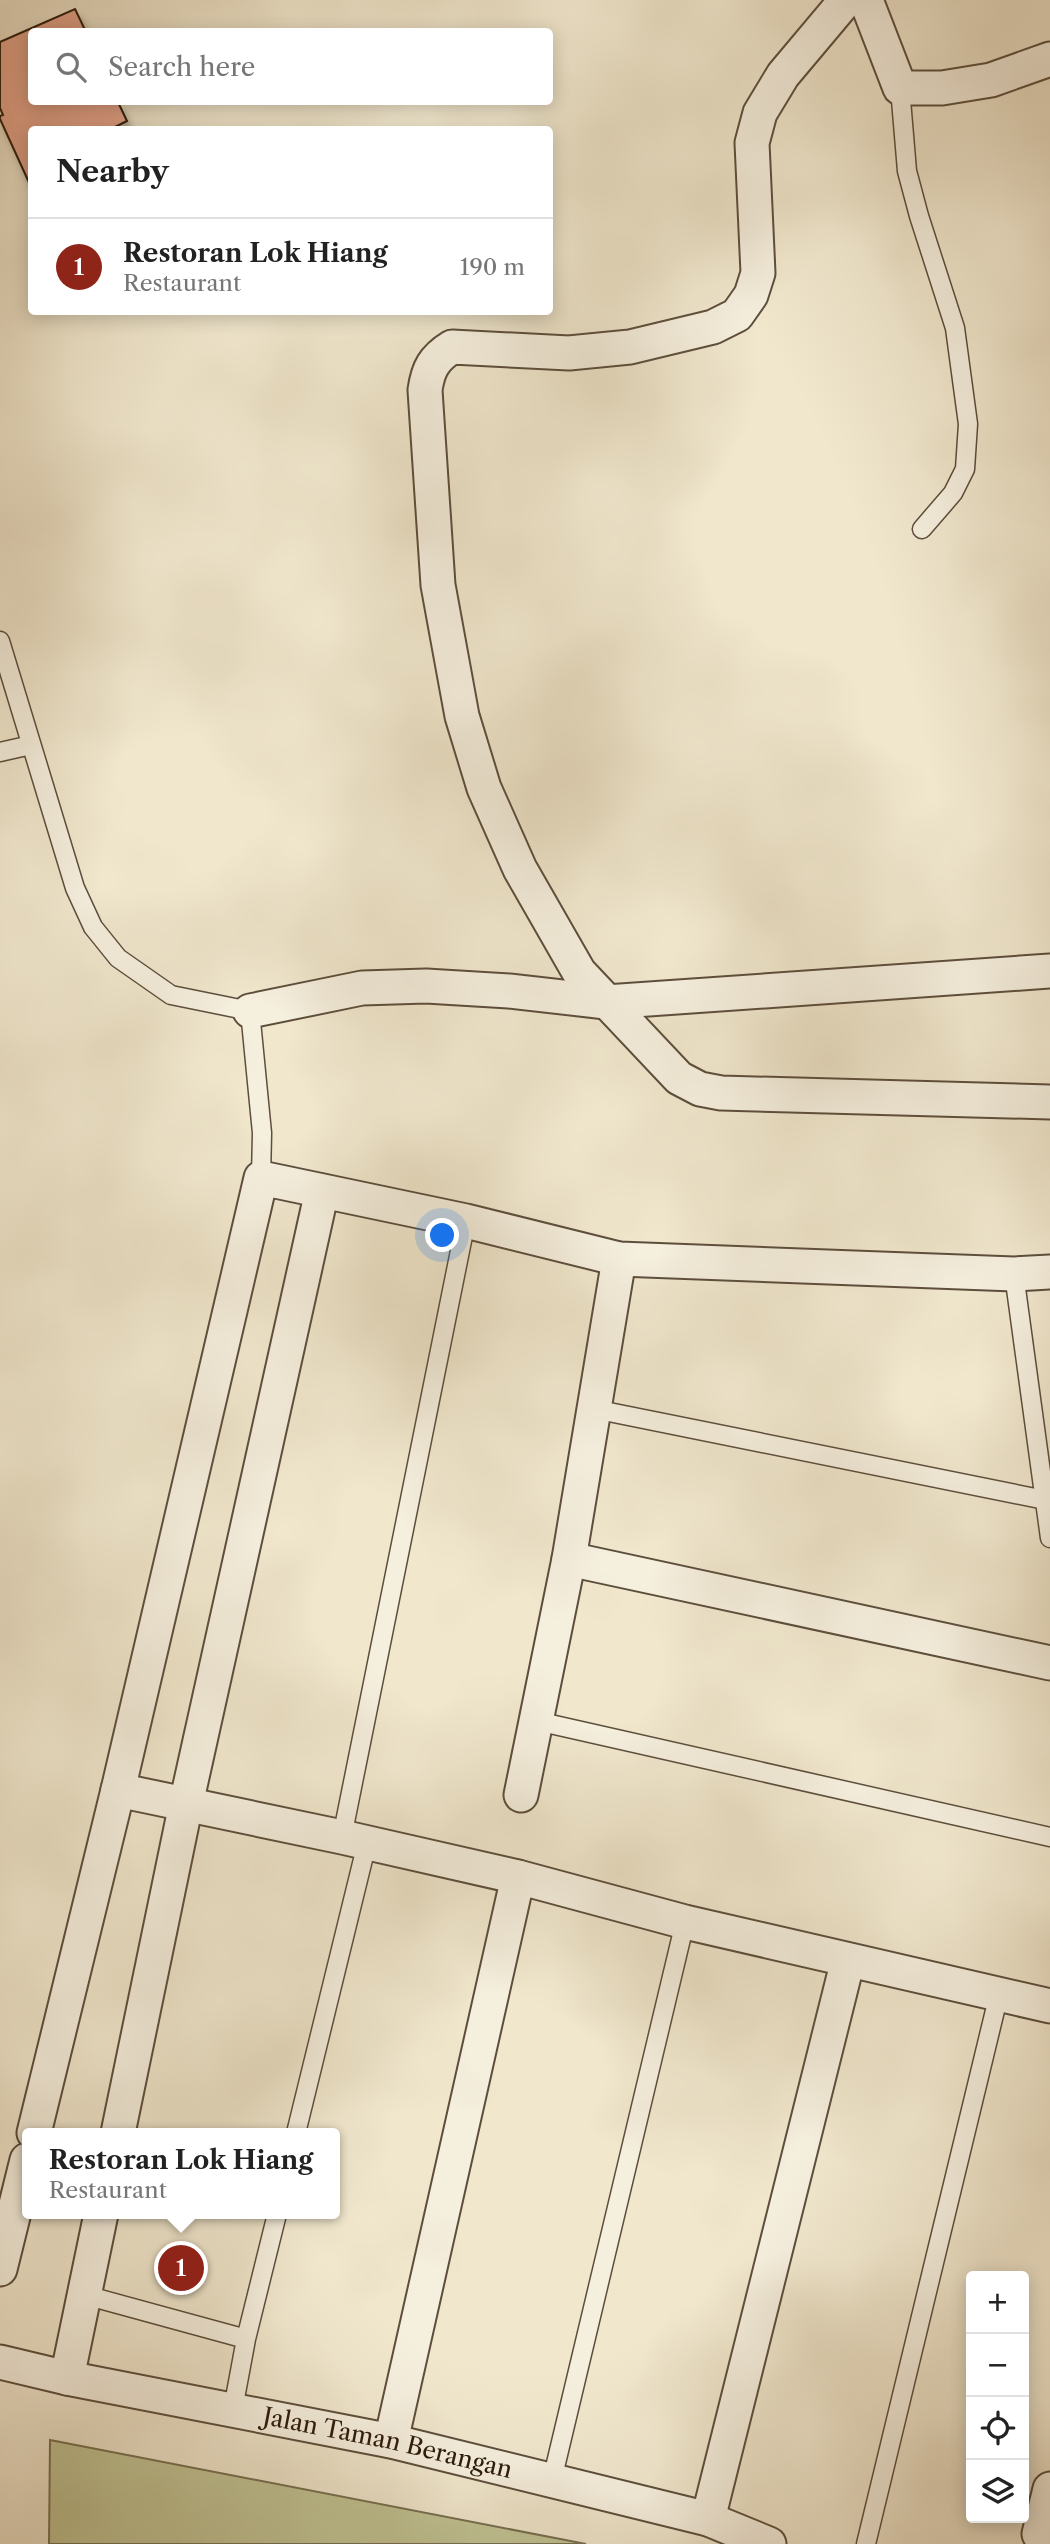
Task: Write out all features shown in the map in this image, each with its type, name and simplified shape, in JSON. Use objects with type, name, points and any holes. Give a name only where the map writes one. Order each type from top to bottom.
[{"type":"street","points":[[846,0],[783,75],[760,113],[752,143],[758,273],[751,295],[737,315],[713,327],[630,347],[569,353],[452,347],[438,355],[428,372],[425,390],[438,585],[462,716],[484,788],[520,869],[579,972],[679,1078],[700,1089],[721,1093],[1050,1102]]},
{"type":"street","points":[[866,0],[900,88],[942,88],[991,80],[1050,60]]},
{"type":"street","points":[[250,1011],[362,988],[426,986],[509,991],[606,1002],[1050,971]]},
{"type":"street","points":[[35,2128],[118,1790],[261,1178],[466,1221],[619,1259],[1014,1274],[1050,1272]]},
{"type":"street","points":[[119,2128],[186,1804],[322,1191]]},
{"type":"street","points":[[521,1795],[569,1559],[619,1259]]},
{"type":"street","points":[[569,1559],[1050,1663]]},
{"type":"street","points":[[118,1790],[518,1877],[685,1922],[1050,2006]]},
{"type":"street","points":[[391,2441],[518,1877]]},
{"type":"street","points":[[708,2519],[848,1960]]},
{"type":"street","points":[[0,2269],[22,2180]]},
{"type":"street","points":[[67,2378],[100,2219]]},
{"type":"street","name":"Jalan Taman Berangan","points":[[0,2362],[67,2378],[391,2441],[708,2519],[769,2544]]},
{"type":"street","points":[[1039,2534],[1050,2489]]},
{"type":"lane","points":[[900,88],[907,171],[955,328],[968,424],[965,469],[953,493],[922,529]]},
{"type":"lane","points":[[0,641],[75,888],[93,927],[118,958],[171,995],[250,1011],[262,1133],[261,1178]]},
{"type":"lane","points":[[0,752],[31,745]]},
{"type":"lane","points":[[297,2128],[354,1840],[466,1221]]},
{"type":"lane","points":[[1014,1274],[1050,1538]]},
{"type":"lane","points":[[594,1409],[1045,1500]]},
{"type":"lane","points":[[537,1721],[1050,1837]]},
{"type":"lane","points":[[552,2480],[685,1922]]},
{"type":"lane","points":[[866,2544],[999,1994]]},
{"type":"lane","points":[[233,2409],[246,2339],[276,2219]]},
{"type":"lane","points":[[85,2295],[246,2339]]},
{"type":"green space","points":[[50,2440],[586,2544],[49,2544]]},
{"type":"building","points":[[75,9],[84,28],[32,28]]},
{"type":"building","points":[[28,30],[28,105],[119,105],[127,121],[117,126],[28,126],[28,180],[0,119],[3,115],[0,108],[0,42]]},
{"type":"place","name":"Restoran Lok Hiang","points":[[181,2268]]}]
